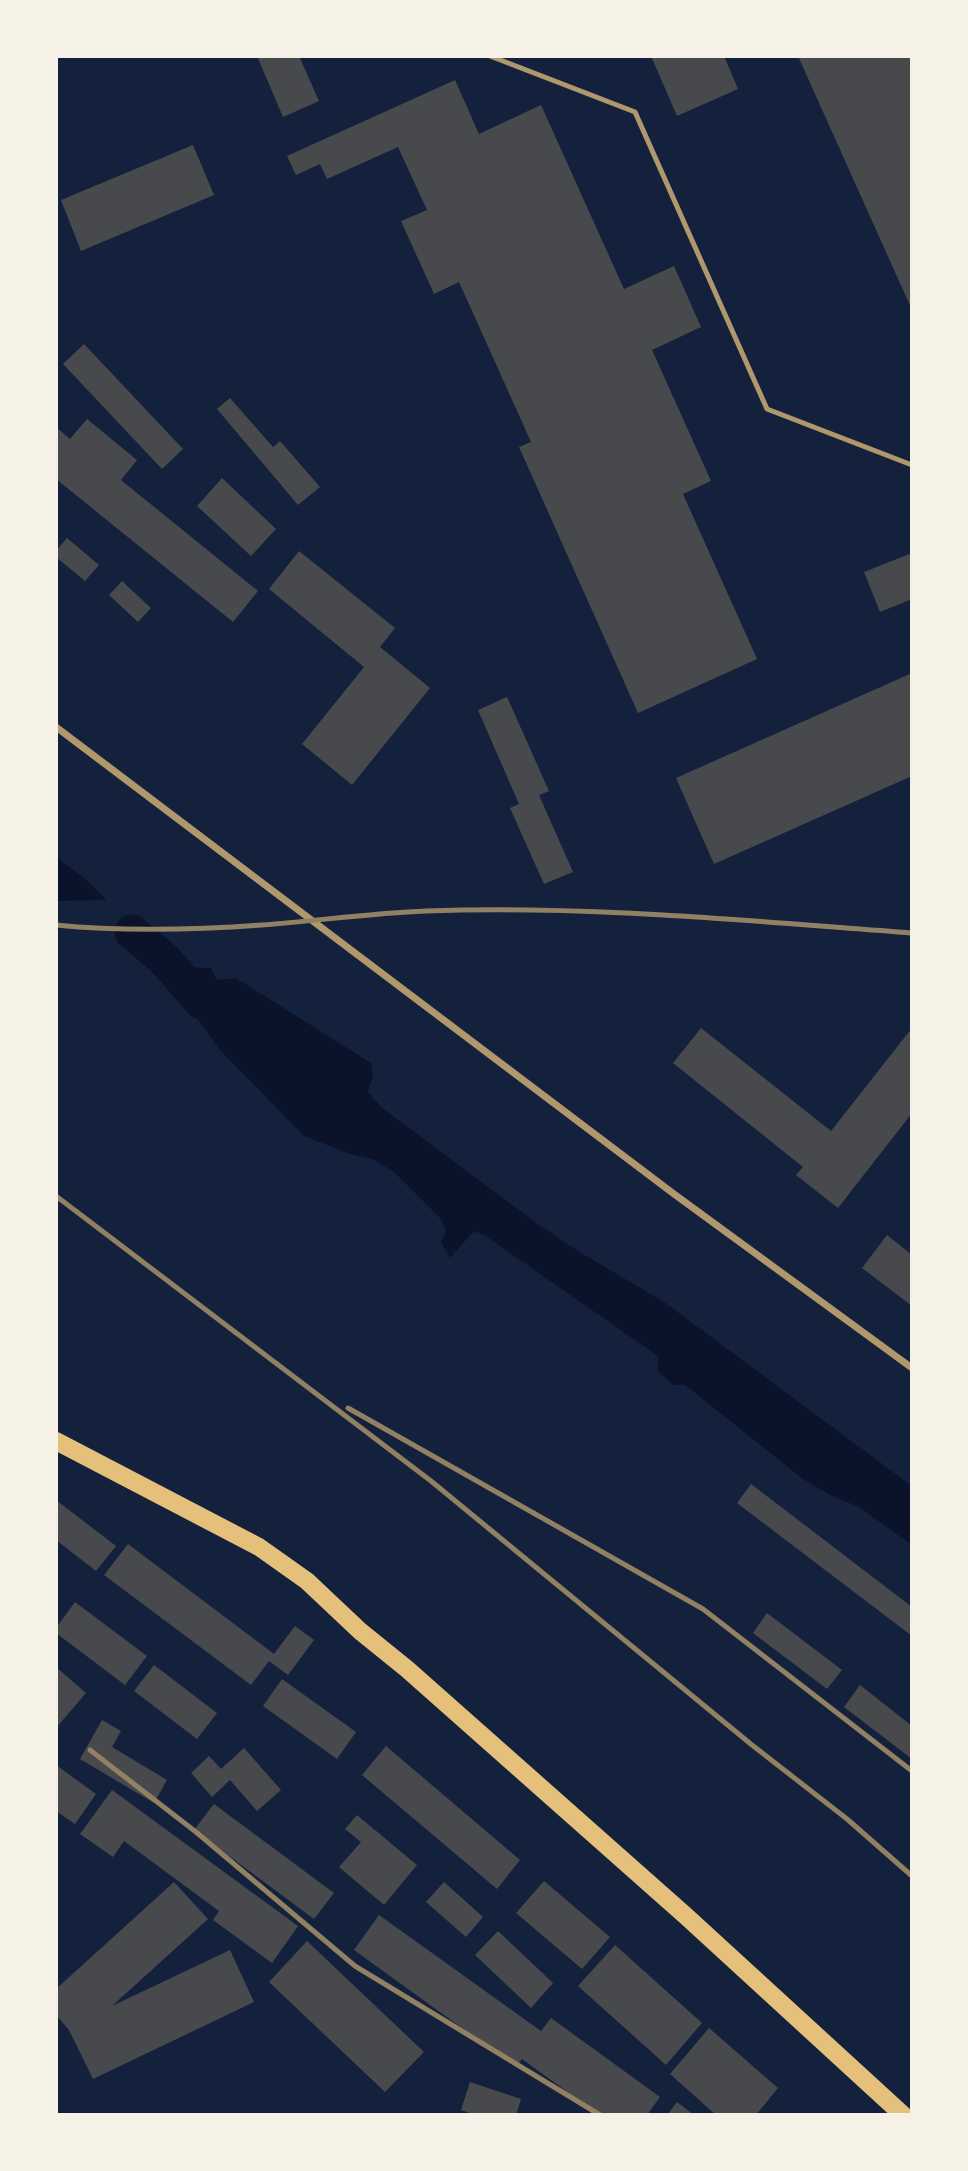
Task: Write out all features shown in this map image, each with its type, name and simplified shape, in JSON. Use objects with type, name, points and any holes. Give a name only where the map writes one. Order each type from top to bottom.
[{"type":"main road","points":[[56,1441],[258,1547],[307,1581],[677,1908],[903,2115]]},
{"type":"street","points":[[56,727],[663,1186],[912,1368]]},
{"type":"lane","points":[[490,56],[635,112],[767,409],[912,465]]},
{"type":"water","points":[[56,857],[83,877],[107,900],[56,901]]},
{"type":"water","points":[[160,966],[211,968],[217,980],[236,978],[371,1063],[373,1076],[368,1092],[382,1108],[538,1224],[664,1302],[912,1486],[912,1545],[859,1507],[830,1495],[803,1479],[685,1385],[673,1385],[658,1371],[658,1356],[484,1235],[474,1231],[450,1258],[441,1242],[446,1231],[440,1218],[395,1173],[373,1159],[350,1154],[304,1136],[219,1049]]},
{"type":"building","points":[[257,56],[299,56],[319,101],[283,117]]},
{"type":"building","points":[[651,56],[724,56],[738,89],[677,116]]},
{"type":"building","points":[[798,56],[912,56],[912,310]]},
{"type":"building","points":[[455,80],[479,134],[541,105],[624,289],[674,266],[701,327],[652,350],[711,481],[683,494],[757,659],[638,713],[519,447],[531,442],[459,282],[434,294],[401,221],[427,210],[398,147],[327,179],[320,164],[296,175],[287,156]]},
{"type":"building","points":[[193,145],[214,195],[81,251],[61,200]]},
{"type":"building","points":[[84,344],[183,449],[162,469],[63,364]]},
{"type":"building","points":[[230,398],[273,447],[280,441],[320,487],[298,505],[217,409]]},
{"type":"building","points":[[87,419],[137,460],[121,480],[258,591],[233,622],[56,479],[56,427],[70,439]]},
{"type":"building","points":[[222,478],[276,529],[251,556],[197,506]]},
{"type":"building","points":[[67,538],[99,565],[85,581],[56,557],[56,551]]},
{"type":"building","points":[[299,551],[395,628],[380,647],[430,688],[352,785],[302,744],[364,667],[269,589]]},
{"type":"building","points":[[912,553],[912,599],[880,612],[864,572]]},
{"type":"building","points":[[122,581],[151,608],[138,622],[109,595]]},
{"type":"building","points":[[912,673],[912,776],[714,864],[676,778]]},
{"type":"building","points":[[507,697],[549,791],[539,795],[573,872],[544,884],[510,808],[519,804],[478,710]]},
{"type":"building","points":[[701,1028],[831,1131],[912,1028],[912,1113],[838,1208],[796,1175],[803,1167],[673,1063]]},
{"type":"building","points":[[887,1235],[912,1255],[912,1306],[862,1268]]},
{"type":"building","points":[[751,1484],[912,1607],[912,1636],[737,1503]]},
{"type":"building","points":[[56,1500],[116,1546],[96,1571],[56,1540]]},
{"type":"building","points":[[128,1544],[274,1654],[295,1626],[314,1640],[288,1675],[269,1661],[251,1685],[104,1575]]},
{"type":"building","points":[[75,1602],[147,1656],[125,1685],[56,1633],[56,1628]]},
{"type":"building","points":[[767,1613],[842,1670],[827,1689],[753,1633]]},
{"type":"building","points":[[154,1665],[217,1713],[197,1739],[134,1691]]},
{"type":"building","points":[[56,1667],[86,1693],[56,1728]]},
{"type":"building","points":[[282,1679],[356,1732],[337,1759],[263,1706]]},
{"type":"building","points":[[860,1685],[912,1726],[912,1759],[844,1707]]},
{"type":"building","points":[[102,1720],[121,1731],[112,1747],[167,1780],[154,1803],[80,1759]]},
{"type":"building","points":[[386,1746],[520,1860],[497,1889],[362,1775]]},
{"type":"building","points":[[244,1748],[281,1790],[257,1811],[230,1780],[212,1797],[191,1773],[209,1756],[221,1769]]},
{"type":"building","points":[[56,1765],[96,1794],[75,1824],[56,1811]]},
{"type":"building","points":[[112,1790],[298,1926],[272,1963],[213,1920],[219,1911],[124,1841],[113,1857],[80,1834]]},
{"type":"building","points":[[214,1804],[334,1893],[314,1919],[194,1830]]},
{"type":"building","points":[[357,1815],[417,1865],[384,1905],[339,1867],[361,1842],[345,1829]]},
{"type":"building","points":[[544,1881],[610,1937],[582,1969],[516,1913]]},
{"type":"building","points":[[174,1882],[208,1919],[112,2006],[230,1950],[254,2002],[93,2079],[69,2030],[56,2015],[56,1989]]},
{"type":"building","points":[[444,1882],[483,1917],[466,1937],[426,1902]]},
{"type":"building","points":[[379,1915],[541,2031],[551,2018],[660,2097],[647,2115],[599,2115],[522,2059],[516,2067],[354,1950]]},
{"type":"building","points":[[498,1931],[553,1983],[531,2008],[475,1955]]},
{"type":"building","points":[[307,1941],[424,2052],[385,2092],[269,1982]]},
{"type":"building","points":[[615,1945],[702,2023],[666,2065],[578,1986]]},
{"type":"building","points":[[709,2028],[778,2088],[756,2115],[716,2115],[670,2074]]},
{"type":"building","points":[[470,2082],[521,2099],[516,2115],[476,2115],[461,2110]]},
{"type":"building","points":[[677,2102],[694,2115],[667,2115]]},
{"type":"waterway","points":[[132,932],[166,961],[201,1002]]},
{"type":"railway","points":[[56,925],[108,929],[185,929],[405,912],[548,910],[669,915],[912,933]]},
{"type":"railway","points":[[56,1196],[431,1481],[752,1745],[847,1819],[912,1876]]},
{"type":"railway","points":[[348,1408],[703,1609],[912,1771]]},
{"type":"railway","points":[[90,1750],[196,1832],[355,1966],[600,2115]]}]
